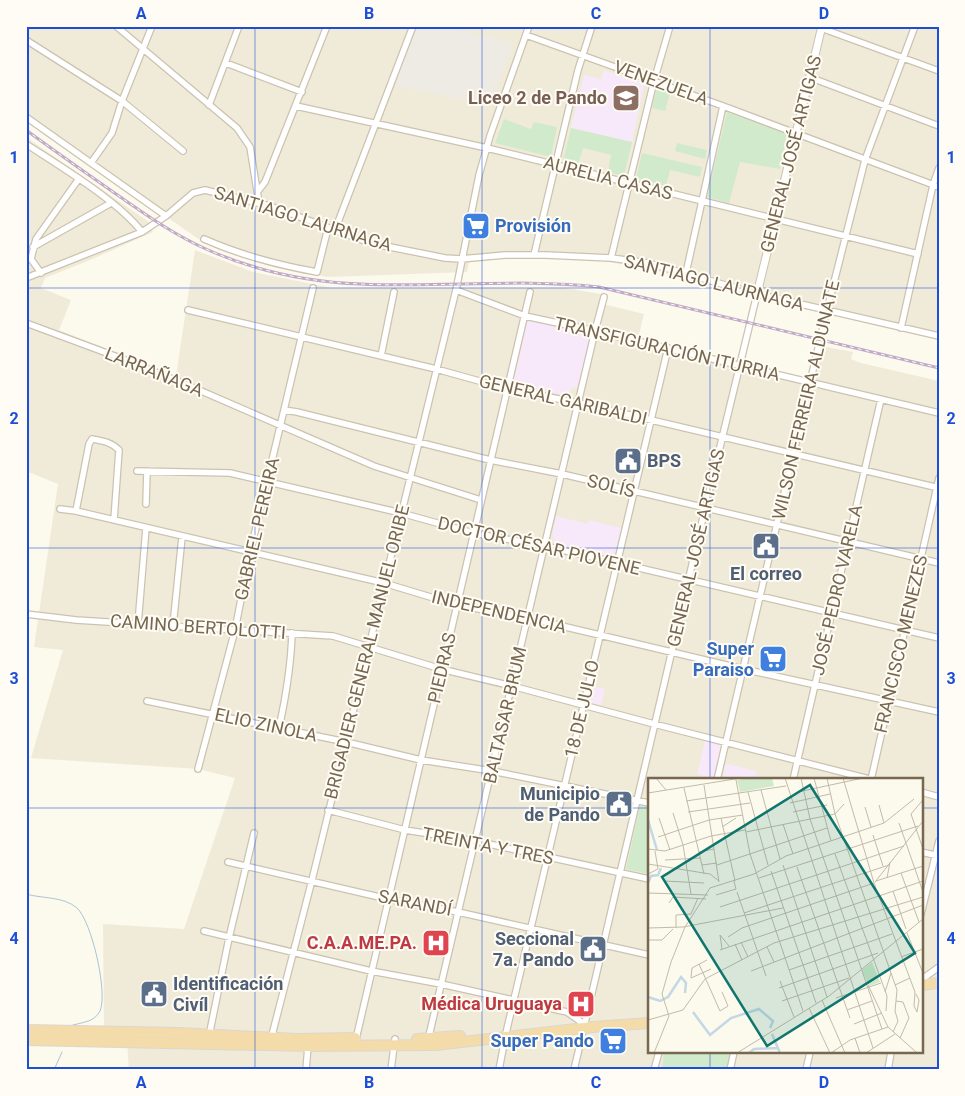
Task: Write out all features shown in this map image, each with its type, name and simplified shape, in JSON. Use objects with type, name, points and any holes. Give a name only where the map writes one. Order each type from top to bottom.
[{"type":"highway","points":[[923,981],[939,983]]},
{"type":"highway","points":[[270,1042],[428,1041],[506,1035],[648,1018]]},
{"type":"highway","points":[[585,1026],[648,1023]]},
{"type":"highway","points":[[26,1030],[127,1037]]},
{"type":"highway","points":[[26,1040],[127,1037],[209,1038],[308,1046],[356,1042]]},
{"type":"street","points":[[116,26],[237,128],[250,147],[259,203]]},
{"type":"street","points":[[90,162],[112,133],[122,101],[152,26]]},
{"type":"street","points":[[209,105],[239,26]]},
{"type":"street","points":[[258,191],[265,182],[327,26]]},
{"type":"street","points":[[335,230],[413,26]]},
{"type":"street","name":"BRIGADIER GENERAL MANUEL ORIBE","points":[[270,1042],[312,880],[456,290],[461,259],[487,148],[529,26]]},
{"type":"street","points":[[534,255],[583,54],[592,26]]},
{"type":"street","points":[[612,258],[654,81],[670,26]]},
{"type":"street","name":"WILSON FERREIRA ALDUNATE","points":[[717,778],[827,310],[865,160],[915,26]]},
{"type":"street","points":[[822,27],[939,71]]},
{"type":"street","name":"GENERAL JOSÉ ARTIGAS","points":[[574,1070],[722,437],[822,27]]},
{"type":"street","name":"VENEZUELA","points":[[526,35],[583,54],[936,186]]},
{"type":"street","points":[[26,40],[122,101],[183,151]]},
{"type":"street","points":[[226,63],[302,92]]},
{"type":"street","points":[[809,78],[939,126]]},
{"type":"street","name":"AURELIA CASAS","points":[[296,106],[487,148],[846,238],[918,254]]},
{"type":"street","points":[[686,273],[723,106]]},
{"type":"street","points":[[26,117],[166,216],[142,232],[26,278]]},
{"type":"street","points":[[26,144],[111,203],[142,232]]},
{"type":"street","points":[[901,328],[939,168]]},
{"type":"street","points":[[41,273],[29,258],[36,239],[78,180]]},
{"type":"street","name":"SANTIAGO LAURNAGA","points":[[166,216],[199,190],[220,192],[259,203],[370,242],[445,258],[461,259],[505,255],[534,255],[612,258],[648,263],[757,294],[939,336]]},
{"type":"street","points":[[33,247],[111,203]]},
{"type":"street","points":[[204,239],[266,262],[317,272],[328,228]]},
{"type":"street","name":"GABRIEL PEREIRA","points":[[198,769],[235,630],[250,553],[313,288]]},
{"type":"street","name":"TRANSFIGURACIÓN ITURRIA","points":[[456,290],[525,316],[939,413]]},
{"type":"street","points":[[381,356],[394,292]]},
{"type":"street","name":"PIEDRAS","points":[[356,1042],[530,292]]},
{"type":"street","name":"BALTASAR BRUM","points":[[428,1041],[604,297]]},
{"type":"street","name":"GENERAL GARIBALDI","points":[[188,310],[436,369],[508,389],[579,403],[938,488]]},
{"type":"street","name":"LARRAÑAGA","points":[[26,323],[131,362],[280,424],[374,466],[481,500]]},
{"type":"street","name":"18 DE JULIO","points":[[499,1070],[563,786],[668,348]]},
{"type":"street","name":"JOSÉ PEDRO VARELA","points":[[793,778],[881,399]]},
{"type":"street","name":"SOLÍS","points":[[284,410],[419,441],[490,460],[562,474],[939,563]]},
{"type":"street","points":[[76,511],[89,444],[92,439],[105,441],[119,450],[114,520]]},
{"type":"street","name":"DOCTOR CÉSAR PIOVENE","points":[[137,471],[224,472],[401,513],[473,533],[545,546],[688,581],[939,638]]},
{"type":"street","points":[[146,504],[147,471]]},
{"type":"street","name":"FRANCISCO MENEZES","points":[[871,778],[939,478]]},
{"type":"street","name":"INDEPENDENCIA","points":[[60,509],[76,511],[384,583],[456,605],[528,618],[743,669],[939,712]]},
{"type":"street","points":[[138,624],[146,528]]},
{"type":"street","points":[[173,626],[182,536]]},
{"type":"street","name":"CAMINO BERTOLOTTI","points":[[26,614],[138,624],[333,636],[441,669],[863,778]]},
{"type":"street","points":[[279,728],[288,685],[292,633]]},
{"type":"street","name":"ELIO ZINOLA","points":[[147,701],[212,713],[421,760],[492,771],[648,803]]},
{"type":"street","points":[[922,792],[939,797]]},
{"type":"street","name":"TREINTA Y TRES","points":[[328,810],[405,830],[475,841],[648,880]]},
{"type":"street","points":[[209,1038],[254,833]]},
{"type":"street","points":[[922,910],[939,841]]},
{"type":"street","points":[[922,852],[937,855]]},
{"type":"street","name":"SARANDÍ","points":[[228,862],[388,899],[458,912],[648,955]]},
{"type":"street","points":[[204,931],[371,971],[441,984],[567,1012],[585,1026]]},
{"type":"street","points":[[923,981],[939,967]]},
{"type":"street","points":[[391,1070],[395,1042]]},
{"type":"street","points":[[306,1070],[308,1046]]},
{"type":"street","points":[[656,1070],[659,1054]]},
{"type":"street","points":[[730,1070],[734,1054]]},
{"type":"street","points":[[806,1070],[810,1054]]},
{"type":"street","points":[[888,1070],[891,1054]]},
{"type":"shaded area","points":[[26,26],[939,26],[939,340],[797,306],[693,278],[599,260],[539,258],[470,259],[467,272],[328,277],[286,269],[223,251],[197,238],[26,119]]},
{"type":"shaded area","points":[[417,26],[440,26],[514,43],[490,105],[394,85]]},
{"type":"shaded area","points":[[604,70],[643,84],[644,87],[632,142],[571,128],[584,75],[601,79]]},
{"type":"shaded area","points":[[26,137],[149,222],[153,232],[45,278],[41,288],[71,300],[59,330],[176,376],[195,250],[253,272],[332,288],[565,288],[601,294],[599,303],[644,314],[638,338],[813,380],[822,346],[853,352],[851,359],[861,363],[939,381],[939,1070],[129,1070],[126,1028],[104,1026],[103,924],[184,929],[235,778],[198,769],[31,758],[63,650],[34,647],[58,484],[26,471]]},
{"type":"shaded area","points":[[529,319],[589,333],[590,336],[577,388],[572,387],[569,396],[514,384],[513,381]]},
{"type":"shaded area","points":[[556,516],[588,524],[589,520],[621,528],[614,558],[553,545],[554,538],[552,537]]},
{"type":"shaded area","points":[[591,686],[605,689],[601,705],[587,702]]},
{"type":"shaded area","points":[[705,741],[721,747],[714,778],[697,774]]},
{"type":"shaded area","points":[[726,764],[757,771],[755,778],[722,778]]},
{"type":"green space","points":[[657,88],[670,93],[665,111],[652,108]]},
{"type":"green space","points":[[727,112],[787,134],[780,169],[740,162],[729,203],[707,197]]},
{"type":"green space","points":[[504,119],[531,129],[534,122],[557,127],[551,157],[495,143]]},
{"type":"green space","points":[[571,128],[632,142],[624,176],[608,172],[611,155],[583,148],[578,165],[563,161]]},
{"type":"green space","points":[[677,143],[707,150],[705,159],[675,151]]},
{"type":"green space","points":[[642,153],[702,167],[700,177],[670,170],[666,186],[636,178]]},
{"type":"green space","points":[[640,806],[648,807],[648,874],[626,869]]},
{"type":"green space","points":[[664,1054],[730,1054],[727,1070],[662,1070]]},
{"type":"waterway","points":[[26,894],[66,901],[77,908],[88,927],[100,974],[102,1002],[100,1011],[94,1018],[87,1022],[70,1026]]},
{"type":"waterway","points":[[54,1070],[62,1052]]},
{"type":"railway","points":[[26,130],[171,231],[225,257],[262,269],[301,278],[341,283],[391,285],[540,283],[599,287],[939,368]]},
{"type":"place","name":"Liceo 2 de Pando","points":[[626,98]]},
{"type":"place","name":"Provisión","points":[[476,226]]},
{"type":"place","name":"BPS","points":[[628,461]]},
{"type":"place","name":"El correo","points":[[766,546]]},
{"type":"place","name":"Super Paraiso","points":[[773,659]]},
{"type":"place","name":"Municipio de Pando","points":[[619,804]]},
{"type":"place","name":"C.A.A.ME.PA.","points":[[436,943]]},
{"type":"place","name":"Seccional 7a. Pando","points":[[593,949]]},
{"type":"place","name":"Identificación Civíl","points":[[154,994]]},
{"type":"place","name":"Médica Uruguaya","points":[[581,1004]]},
{"type":"place","name":"Super Pando","points":[[613,1041]]}]
